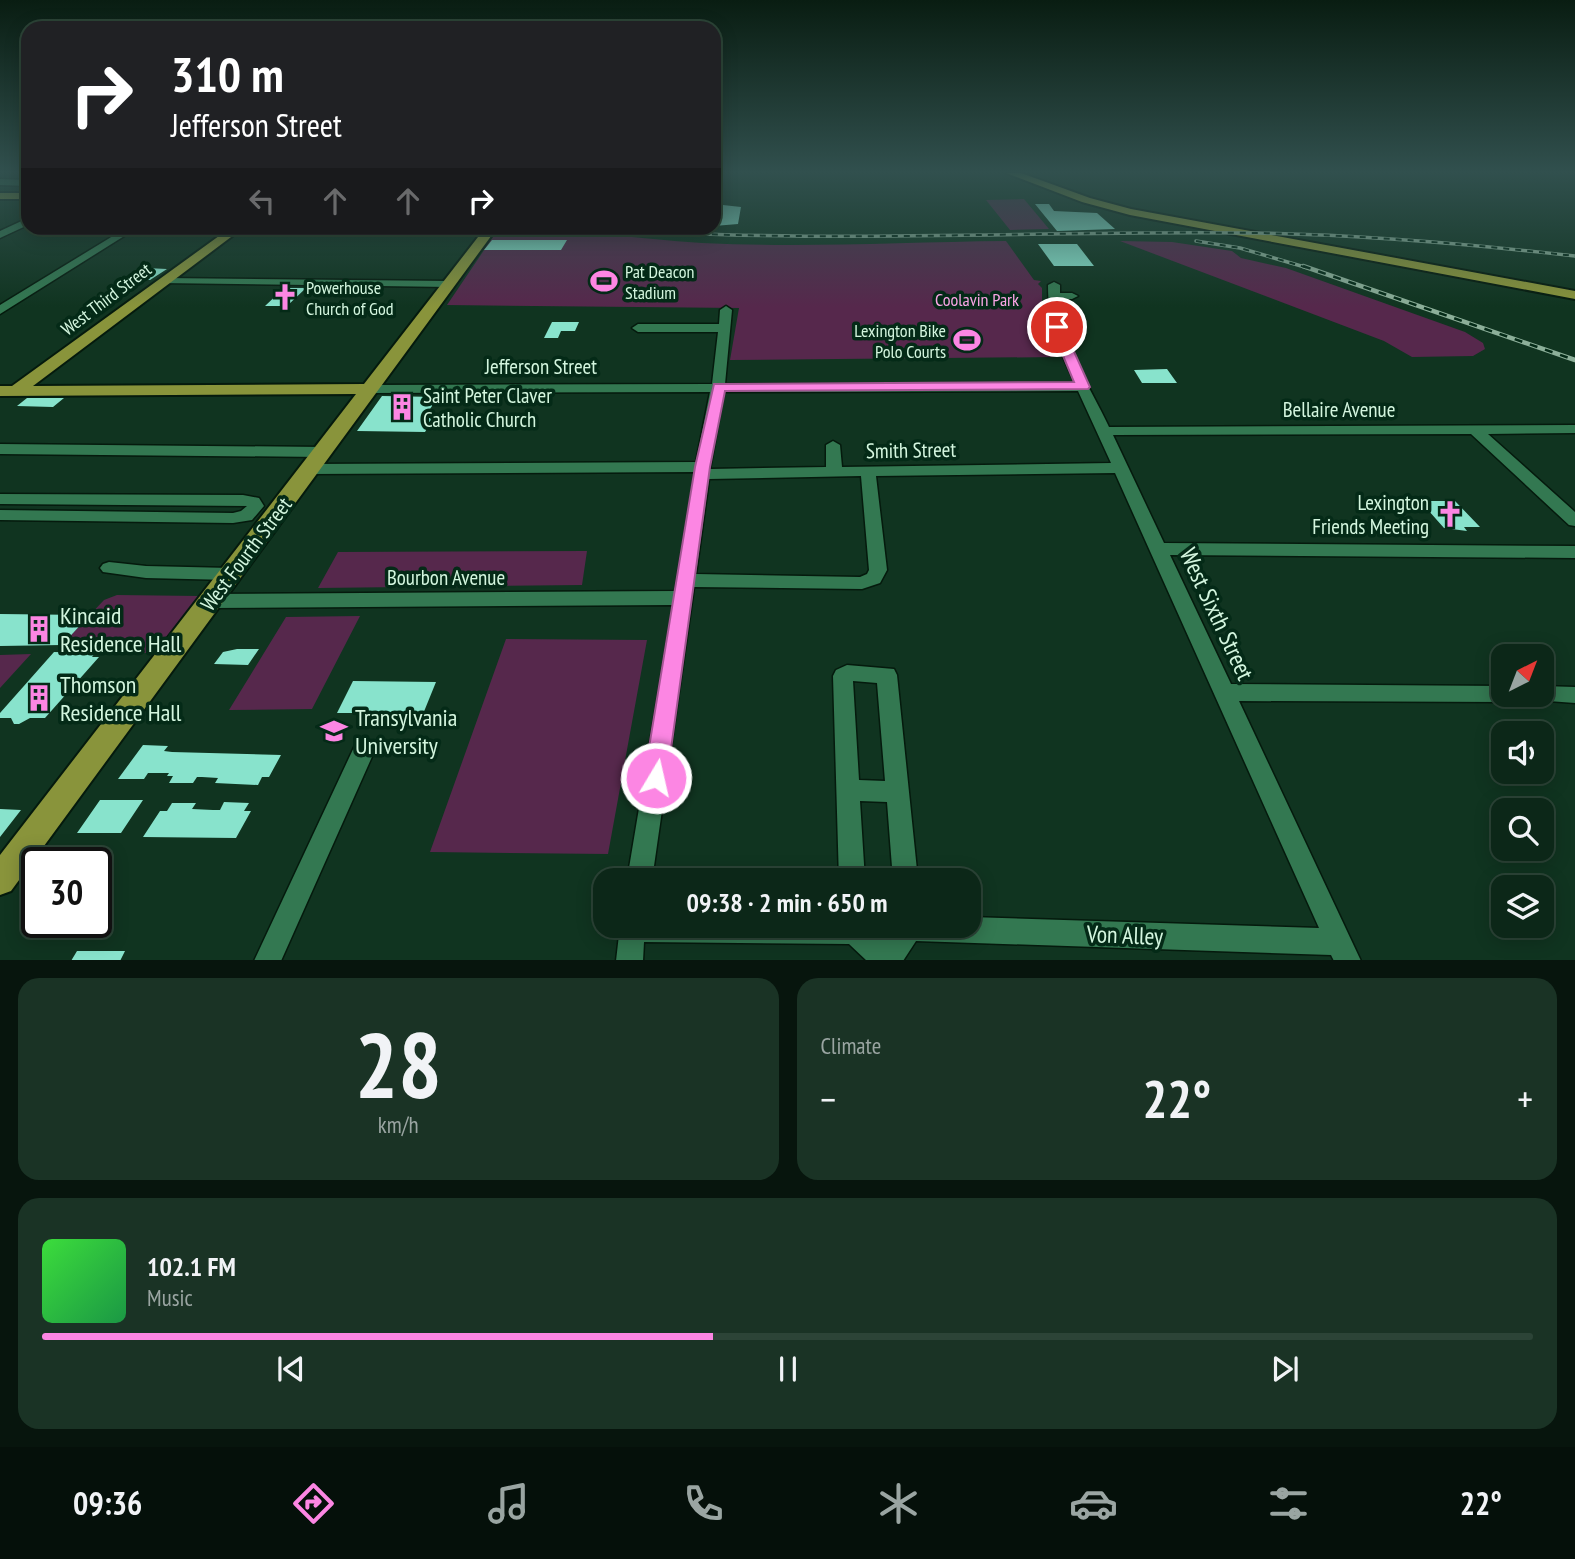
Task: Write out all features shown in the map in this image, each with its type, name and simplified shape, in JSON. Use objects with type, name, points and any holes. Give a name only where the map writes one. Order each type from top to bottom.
[{"type":"main road","points":[[1161,218],[1575,295]]},
{"type":"main road","name":"West Third Street","points":[[0,403],[8,391],[228,235]]},
{"type":"main road","name":"West Fourth Street","points":[[0,880],[486,235]]},
{"type":"main road","name":"Jefferson Street","points":[[8,391],[370,389]]},
{"type":"street","points":[[4,232],[21,224]]},
{"type":"street","points":[[4,232],[21,228]]},
{"type":"street","points":[[0,310],[121,235]]},
{"type":"street","points":[[164,282],[449,284]]},
{"type":"street","name":"West Sixth Street","points":[[1072,296],[1054,291],[1057,327],[1343,951]]},
{"type":"street","points":[[642,868],[702,470],[719,387],[726,310]]},
{"type":"street","points":[[638,328],[723,328]]},
{"type":"street","name":"Jefferson Street","points":[[370,389],[1083,387]]},
{"type":"street","name":"Bellaire Avenue","points":[[1104,431],[1575,429]]},
{"type":"street","points":[[1475,430],[1575,521]]},
{"type":"street","points":[[833,445],[834,472]]},
{"type":"street","name":"Smith Street","points":[[0,450],[702,470],[834,472],[1121,468]]},
{"type":"street","name":"Bourbon Avenue","points":[[210,601],[684,589],[869,581],[877,575],[878,570],[868,471]]},
{"type":"street","points":[[0,499],[249,501],[256,506],[252,513],[240,517],[0,515]]},
{"type":"street","points":[[73,516],[89,499]]},
{"type":"street","points":[[142,517],[157,500]]},
{"type":"street","points":[[1158,549],[1575,552]]},
{"type":"street","points":[[109,568],[230,575]]},
{"type":"street","points":[[851,868],[843,676],[847,673],[885,673],[905,868]]},
{"type":"street","points":[[1224,692],[1491,694]]},
{"type":"street","points":[[1554,694],[1575,695]]},
{"type":"street","points":[[267,960],[364,750]]},
{"type":"street","points":[[848,790],[898,792]]},
{"type":"street","name":"Von Alley","points":[[981,931],[1343,951]]},
{"type":"street","points":[[629,960],[632,938]]},
{"type":"street","points":[[864,938],[887,960],[903,938]]},
{"type":"green space","points":[[1000,218],[1040,218],[1049,229],[1010,230]]},
{"type":"green space","name":"Coolavin Park","points":[[494,235],[608,235],[677,241],[816,245],[1006,241],[1034,280],[1041,281],[1038,284],[1042,288],[1042,320],[1057,357],[730,360],[739,308],[447,305]]},
{"type":"green space","points":[[1120,241],[1172,242],[1232,251],[1241,258],[1286,268],[1465,332],[1483,343],[1485,349],[1473,356],[1412,357],[1384,341]]},
{"type":"green space","points":[[587,551],[582,585],[318,588],[338,552]]},
{"type":"green space","points":[[117,595],[199,596],[162,645],[147,653],[58,649],[104,600]]},
{"type":"green space","points":[[360,616],[312,709],[229,710],[286,617]]},
{"type":"green space","points":[[506,639],[647,640],[608,854],[430,852]]},
{"type":"green space","points":[[31,654],[0,688],[0,655]]},
{"type":"building","points":[[721,218],[739,218],[738,224],[721,225]]},
{"type":"building","points":[[1046,218],[1102,218],[1115,229],[1057,231]]},
{"type":"building","points":[[492,240],[567,240],[561,250],[484,250]]},
{"type":"building","points":[[1038,244],[1077,244],[1094,266],[1054,266]]},
{"type":"building","points":[[146,268],[167,269],[150,280],[129,280]]},
{"type":"building","name":"Powerhouse Church of God","points":[[284,288],[306,288],[287,306],[265,306]]},
{"type":"building","points":[[552,322],[579,322],[575,331],[561,331],[558,338],[544,338]]},
{"type":"building","points":[[1167,369],[1177,383],[1142,383],[1134,370]]},
{"type":"building","name":"Saint Peter Claver Catholic Church","points":[[382,396],[438,397],[424,418],[433,418],[425,432],[357,431]]},
{"type":"building","points":[[27,398],[64,398],[53,407],[17,406]]},
{"type":"building","name":"Lexington Friends Meeting","points":[[1420,501],[1455,501],[1480,527],[1464,527],[1467,531],[1444,528]]},
{"type":"building","name":"Kincaid Residence Hall","points":[[0,614],[85,615],[83,619],[86,619],[62,645],[0,646]]},
{"type":"building","points":[[259,649],[248,665],[214,664],[223,652]]},
{"type":"building","name":"Thomson Residence Hall","points":[[54,652],[95,653],[92,657],[99,657],[45,718],[30,718],[14,724],[11,718],[0,718],[0,713]]},
{"type":"building","points":[[353,681],[436,682],[423,714],[391,713],[388,719],[366,719],[369,713],[337,713]]},
{"type":"building","points":[[143,745],[168,746],[164,751],[172,752],[281,755],[269,777],[262,777],[258,785],[215,783],[218,778],[202,777],[197,777],[193,783],[169,783],[173,776],[167,776],[169,773],[148,773],[144,779],[118,779]]},
{"type":"building","points":[[100,800],[143,800],[121,833],[77,833]]},
{"type":"building","points":[[224,802],[249,803],[244,811],[251,811],[236,838],[143,837],[160,811],[167,811],[172,803],[196,803],[192,809],[220,810]]},
{"type":"building","points":[[0,809],[21,810],[0,837]]},
{"type":"building","points":[[77,951],[125,951],[120,960],[72,960]]},
{"type":"railway","points":[[721,235],[1258,233],[1417,241],[1575,256]]},
{"type":"railway","points":[[1196,241],[1240,248],[1308,268]]},
{"type":"railway","points":[[1303,266],[1575,360]]},
{"type":"place","name":"Pat Deacon Stadium","points":[[604,281]]},
{"type":"place","name":"Powerhouse Church of God","points":[[285,297]]},
{"type":"place","name":"Lexington Bike Polo Courts","points":[[967,340]]},
{"type":"place","name":"Saint Peter Claver Catholic Church","points":[[402,407]]},
{"type":"place","name":"Lexington Friends Meeting","points":[[1450,514]]},
{"type":"place","name":"Kincaid Residence Hall","points":[[39,629]]},
{"type":"place","name":"Thomson Residence Hall","points":[[39,698]]},
{"type":"place","name":"Transylvania University","points":[[334,731]]},
{"type":"route","points":[[656,778],[703,467],[719,387],[1083,387],[1057,327]]}]
